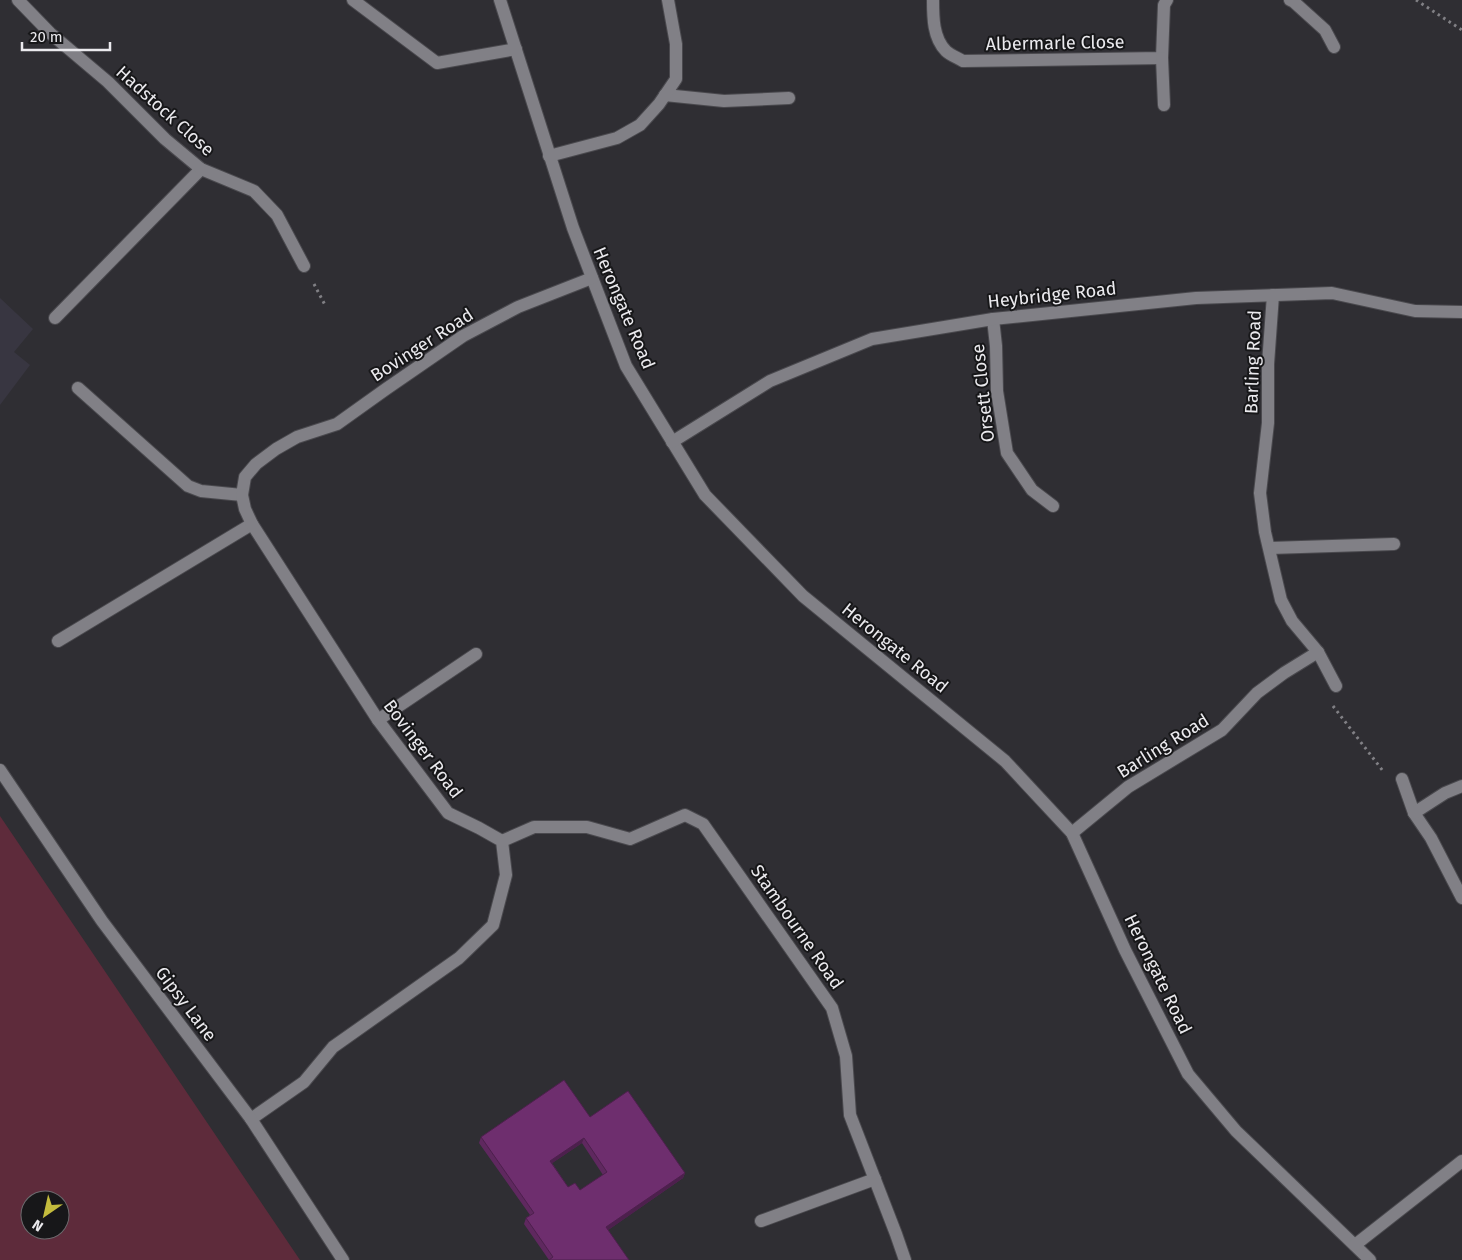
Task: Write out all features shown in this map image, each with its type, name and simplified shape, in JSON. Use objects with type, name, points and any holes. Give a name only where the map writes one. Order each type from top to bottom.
[{"type":"street","name":"Hadstock Close","points":[[18,0],[50,33],[108,82],[201,170],[254,191],[278,215],[304,266]]},
{"type":"street","points":[[353,0],[437,63],[516,49]]},
{"type":"street","name":"Herongate Road","points":[[500,0],[573,228],[626,366],[705,494],[802,596],[1005,761],[1072,833],[1125,950],[1188,1074],[1236,1131],[1370,1260]]},
{"type":"street","points":[[549,156],[617,138],[640,125],[665,95],[676,79],[676,44],[668,0]]},
{"type":"street","name":"Albermarle Close","points":[[933,0],[936,36],[946,52],[963,61],[1162,58]]},
{"type":"street","points":[[1164,105],[1162,58],[1164,5],[1167,0]]},
{"type":"street","points":[[1290,0],[1325,30],[1334,47]]},
{"type":"street","points":[[665,95],[724,101],[789,98]]},
{"type":"street","points":[[55,318],[201,170]]},
{"type":"street","name":"Bovinger Road","points":[[502,841],[448,813],[378,720],[252,524],[245,509],[242,495],[245,477],[256,464],[276,449],[297,437],[337,424],[393,383],[463,336],[518,307],[592,278]]},
{"type":"street","name":"Heybridge Road","points":[[672,442],[770,381],[872,339],[994,319],[1196,298],[1332,293],[1415,311],[1462,312]]},
{"type":"street","name":"Barling Road","points":[[1273,296],[1268,364],[1268,423],[1260,493],[1265,532],[1281,600],[1292,621],[1318,652],[1336,686]]},
{"type":"street","name":"Orsett Close","points":[[994,319],[997,391],[1007,453],[1032,490],[1053,506]]},
{"type":"street","points":[[78,388],[188,486],[201,491],[242,495]]},
{"type":"street","points":[[58,641],[252,524]]},
{"type":"street","points":[[1270,548],[1394,544]]},
{"type":"street","name":"Barling Road","points":[[1072,833],[1128,787],[1222,730],[1257,693],[1284,673],[1318,652]]},
{"type":"street","points":[[378,720],[476,654]]},
{"type":"street","name":"Gipsy Lane","points":[[0,770],[102,921],[251,1119],[343,1260]]},
{"type":"street","points":[[1402,780],[1414,812],[1431,838],[1462,898]]},
{"type":"street","points":[[1414,812],[1445,792],[1462,786]]},
{"type":"street","name":"Stambourne Road","points":[[502,841],[534,827],[588,827],[630,839],[685,815],[703,824],[832,1008],[846,1056],[850,1115],[905,1260]]},
{"type":"street","points":[[251,1119],[304,1082],[333,1047],[459,958],[493,926],[506,875],[502,841]]},
{"type":"street","points":[[1355,1245],[1462,1161]]},
{"type":"street","points":[[761,1221],[875,1179]]},
{"type":"path","points":[[1416,0],[1462,30]]},
{"type":"path","points":[[1336,686],[1324,694],[1390,780],[1402,780]]},
{"type":"shaded area","points":[[0,298],[33,329],[14,352],[30,365],[0,405]]},
{"type":"shaded area","points":[[0,816],[300,1260],[0,1260]]},
{"type":"building","points":[[564,1080],[590,1117],[628,1091],[685,1173],[606,1227],[629,1260],[549,1260],[553,1257],[526,1218],[534,1213],[481,1137]],"holes":[[[584,1138],[607,1172],[580,1190],[575,1183],[568,1187],[550,1161]]]}]
